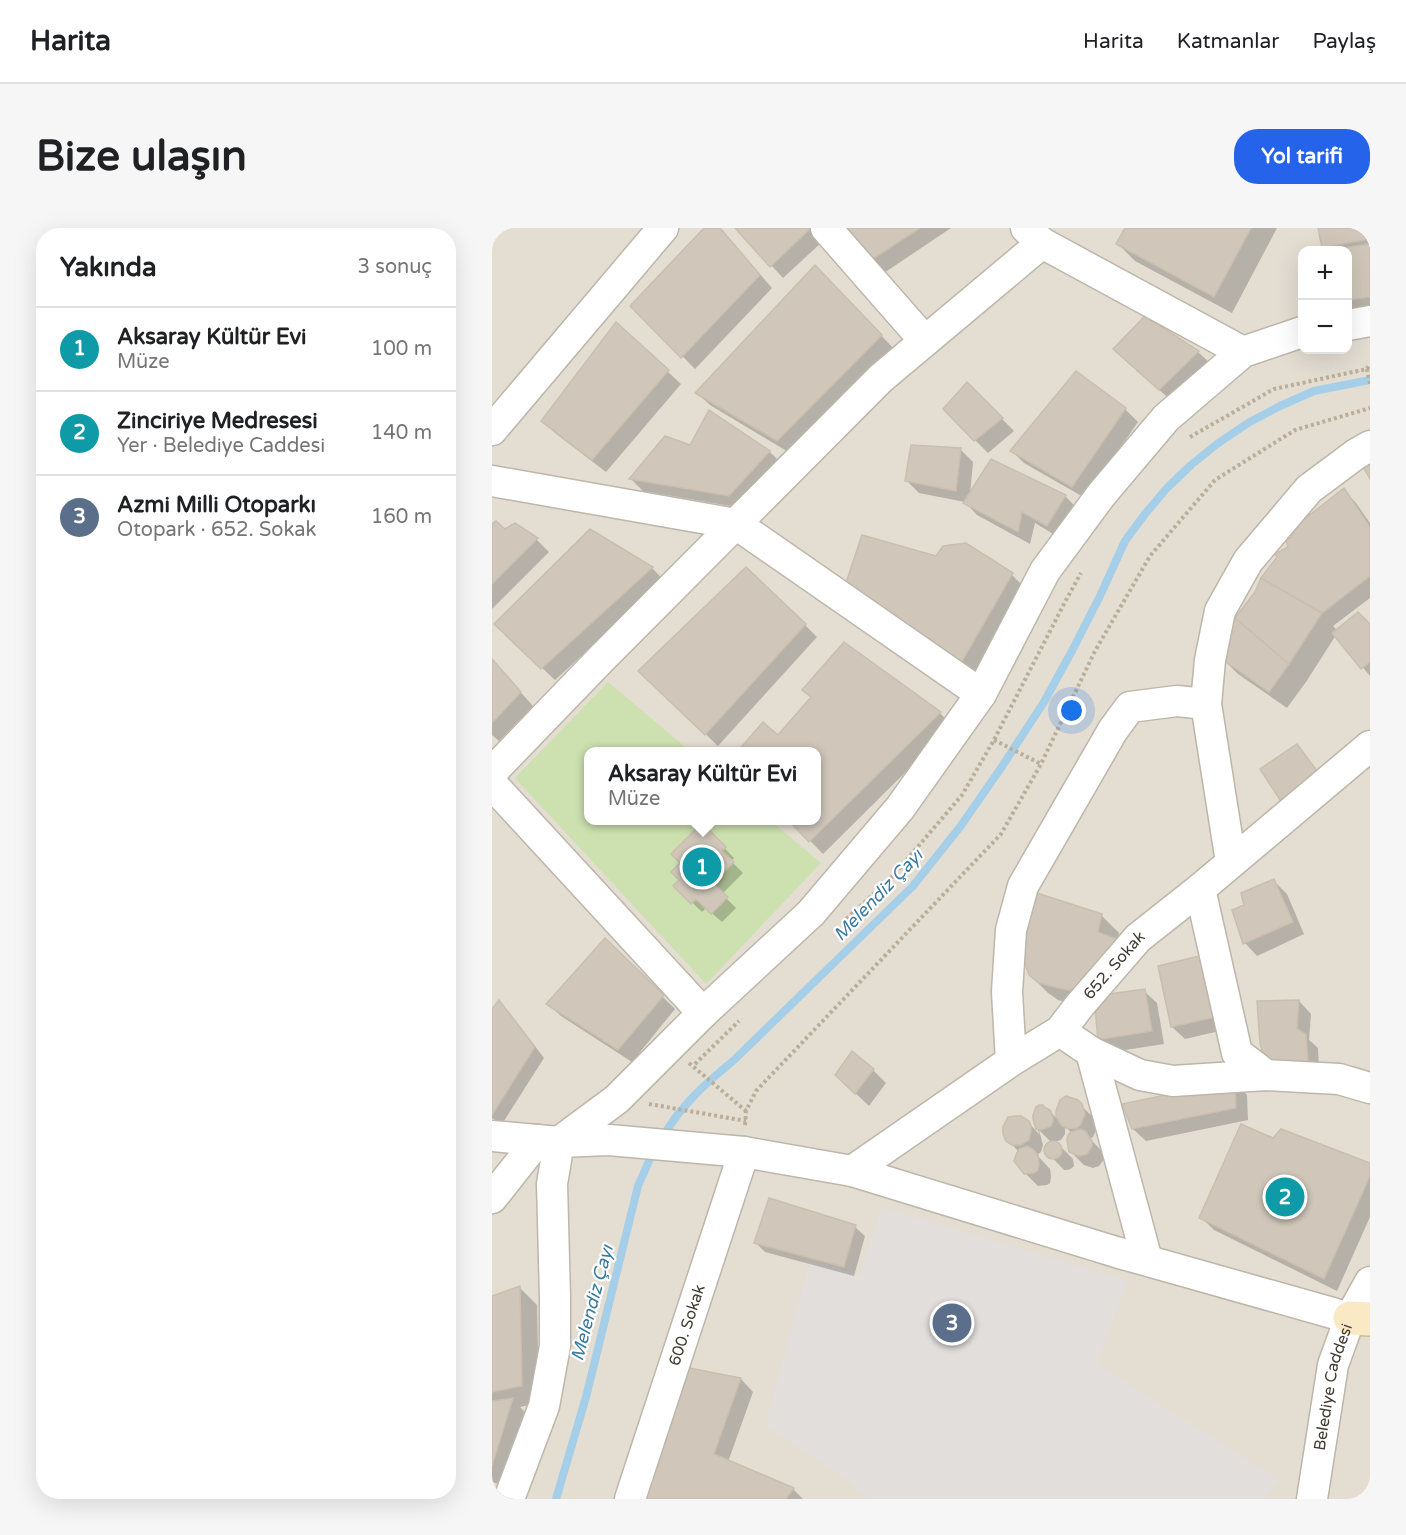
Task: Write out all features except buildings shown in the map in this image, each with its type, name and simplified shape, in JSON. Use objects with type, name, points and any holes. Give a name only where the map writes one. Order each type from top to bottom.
[{"type":"street","points":[[492,430],[502,397],[663,228]]},
{"type":"street","points":[[826,228],[925,341]]},
{"type":"street","points":[[492,772],[880,378],[925,341],[1034,235],[1243,352]]},
{"type":"street","points":[[1352,324],[1370,321]]},
{"type":"street","points":[[492,1198],[548,1141],[617,1099],[703,1013],[811,913],[900,808],[981,694],[1045,571],[1101,495],[1166,418],[1243,352],[1298,333]]},
{"type":"street","points":[[1231,862],[1206,704],[1209,660],[1220,611],[1248,561],[1309,489],[1370,446]]},
{"type":"street","points":[[492,481],[736,524],[981,694]]},
{"type":"street","points":[[1011,1061],[1007,993],[1011,930],[1023,886],[1113,730],[1130,707],[1177,701],[1206,704]]},
{"type":"street","name":"652. Sokak","points":[[852,1171],[1011,1061],[1060,1031],[1138,938],[1370,747]]},
{"type":"street","points":[[492,784],[703,1013]]},
{"type":"street","points":[[1200,889],[1237,1053],[1266,1075]]},
{"type":"street","points":[[1060,1031],[1091,1052],[1140,1075],[1173,1081],[1266,1075],[1339,1079],[1370,1088]]},
{"type":"street","points":[[1091,1052],[1147,1260]]},
{"type":"street","points":[[492,1136],[548,1141],[609,1140],[744,1152],[852,1171],[1147,1260],[1360,1318]]},
{"type":"street","points":[[509,1499],[544,1406],[555,1346],[552,1184],[548,1141]]},
{"type":"street","name":"600. Sokak","points":[[630,1499],[744,1152]]},
{"type":"street","name":"Belediye Caddesi","points":[[1312,1499],[1333,1365],[1360,1318],[1370,1282]]},
{"type":"path","points":[[1370,364],[1367,369],[1370,385]]},
{"type":"path","points":[[693,1066],[746,1111],[756,1090],[1001,834],[1041,764],[1095,651],[1150,556],[1215,480],[1295,430],[1370,408]]},
{"type":"path","points":[[994,740],[1041,764]]},
{"type":"path","points":[[617,1099],[746,1121]]},
{"type":"shaded area","points":[[492,228],[1370,228],[1370,1499],[492,1499]]},
{"type":"shaded area","points":[[881,1207],[1127,1281],[1097,1364],[1279,1480],[1263,1499],[869,1499],[837,1473],[765,1426],[810,1260],[860,1275]]},
{"type":"green space","points":[[608,682],[685,747],[584,747],[584,825],[776,825],[821,863],[706,984],[515,778]]},
{"type":"waterway","name":"Melendiz Çayı","points":[[663,1137],[677,1115],[694,1096],[913,886],[960,827],[1044,702],[1100,596],[1125,541],[1167,488],[1217,444],[1248,423],[1314,391],[1370,380]]},
{"type":"waterway","name":"Melendiz Çayı","points":[[556,1499],[586,1397],[638,1186],[653,1152]]},
{"type":"place","name":"Aksaray Kültür Evi","points":[[702,867]]},
{"type":"place","name":"Zinciriye Medresesi","points":[[1285,1197]]},
{"type":"place","name":"Azmi Milli Otoparkı","points":[[952,1323]]}]
